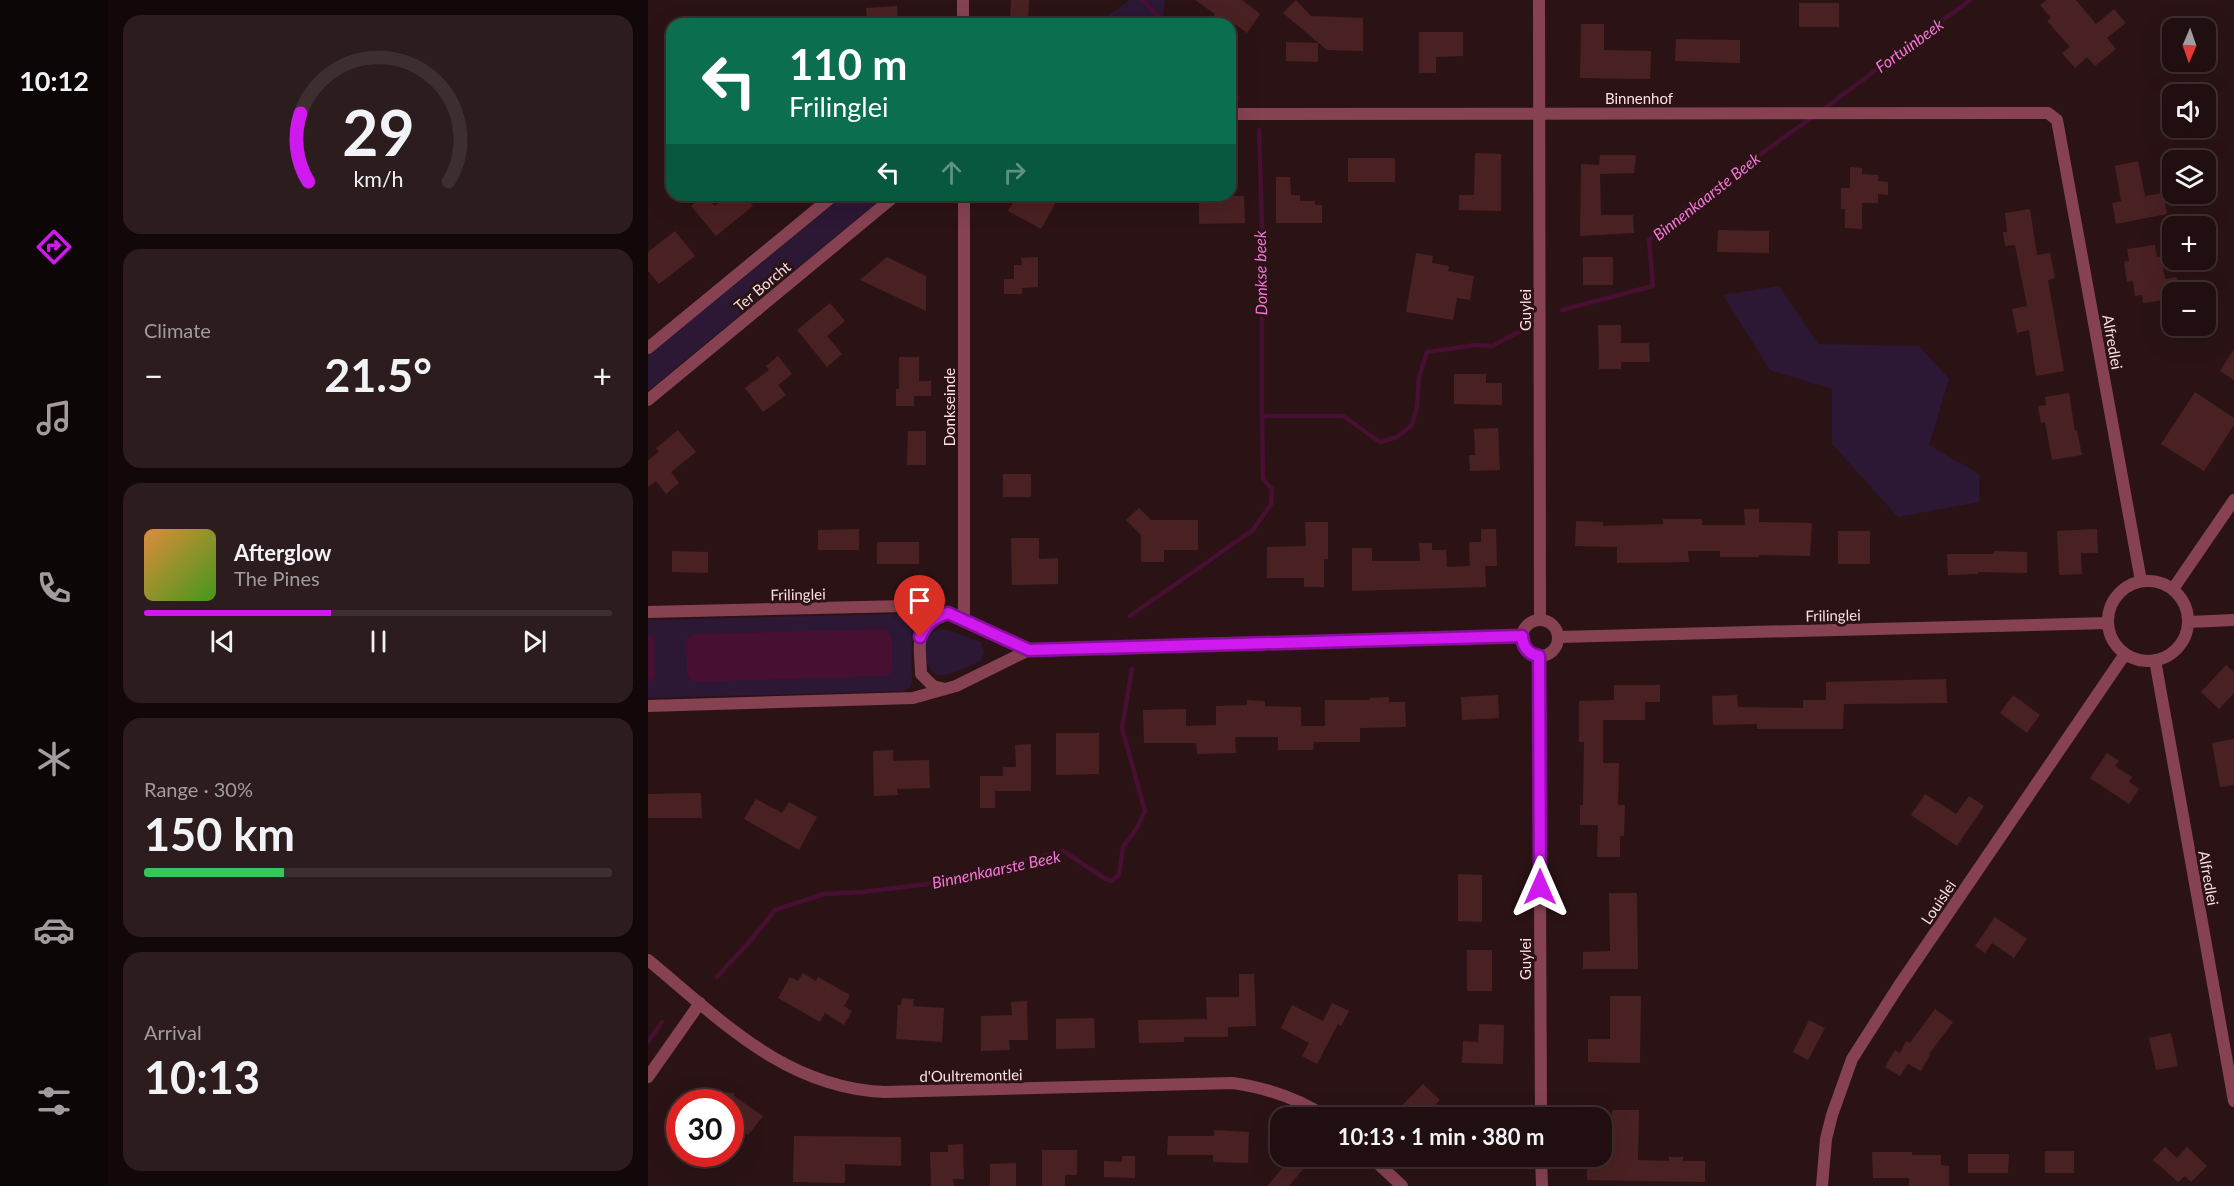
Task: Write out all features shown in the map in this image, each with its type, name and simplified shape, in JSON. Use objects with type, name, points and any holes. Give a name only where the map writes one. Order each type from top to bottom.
[{"type":"street","points":[[963,0],[963,18]]},
{"type":"street","name":"Guylei","points":[[1539,0],[1540,619]]},
{"type":"street","name":"Binnenhof","points":[[1236,114],[2048,113]]},
{"type":"street","name":"Alfredlei","points":[[2048,113],[2057,120],[2141,581]]},
{"type":"street","name":"Ter Borcht","points":[[648,348],[827,201]]},
{"type":"street","name":"Ter Borcht","points":[[648,400],[889,201]]},
{"type":"street","name":"Donkseinde","points":[[964,201],[964,619]]},
{"type":"street","points":[[2173,589],[2234,500]]},
{"type":"street","points":[[2141,581],[2158,582],[2173,589],[2184,603],[2188,622],[2186,635],[2179,647],[2168,656],[2155,660],[2140,660],[2126,654],[2113,641],[2108,623],[2109,609],[2116,596],[2127,586],[2141,581]]},
{"type":"street","name":"Frilinglei","points":[[648,612],[905,606],[928,608],[964,619],[1029,650]]},
{"type":"street","points":[[945,689],[933,686],[921,674],[920,637],[926,625],[935,618],[948,613]]},
{"type":"street","points":[[1540,619],[1549,621],[1559,637],[1556,648],[1551,653],[1539,656],[1529,653],[1522,636],[1528,623],[1540,619]]},
{"type":"street","points":[[2188,622],[2234,620]]},
{"type":"street","name":"Frilinglei","points":[[1559,637],[2108,623]]},
{"type":"street","name":"Frilinglei","points":[[648,706],[913,698],[956,686],[1029,650],[1522,636]]},
{"type":"street","name":"Louislei","points":[[1821,1186],[1832,1114],[1852,1059],[1898,987],[2126,654]]},
{"type":"street","name":"Guylei","points":[[1539,656],[1541,1107]]},
{"type":"street","name":"Alfredlei","points":[[2155,660],[2234,1101]]},
{"type":"street","name":"d'Oultremontlei","points":[[648,960],[700,1003],[777,1061],[829,1084],[860,1090],[959,1091],[1233,1083],[1285,1094],[1308,1107]]},
{"type":"street","points":[[648,1077],[700,1003]]},
{"type":"street","points":[[1382,1167],[1402,1186]]},
{"type":"street","points":[[1541,1167],[1542,1186]]},
{"type":"shaded area","points":[[1129,0],[1165,0],[1163,18],[1106,18]]},
{"type":"shaded area","points":[[836,201],[879,201],[648,391],[648,355]]},
{"type":"shaded area","points":[[1779,286],[1818,344],[1919,346],[1949,379],[1929,445],[1979,474],[1979,502],[1898,517],[1832,444],[1832,389],[1770,370],[1723,295]]},
{"type":"shaded area","points":[[894,614],[907,617],[911,625],[912,682],[904,691],[648,698],[648,620]]},
{"type":"shaded area","points":[[886,629],[892,637],[892,670],[885,676],[696,682],[689,679],[687,673],[686,639],[694,634]]},
{"type":"shaded area","points":[[944,629],[981,642],[984,653],[980,661],[949,674],[940,675],[934,672],[926,660],[925,643],[935,631]]},
{"type":"shaded area","points":[[648,635],[654,637],[655,677],[648,683]]},
{"type":"building","points":[[1011,0],[1029,0],[1028,18],[1010,18]]},
{"type":"building","points":[[1195,0],[1242,0],[1260,14],[1247,33],[1236,25],[1236,18],[1212,18],[1215,14]]},
{"type":"building","points":[[1296,0],[1311,16],[1363,18],[1363,51],[1327,50],[1283,13]]},
{"type":"building","points":[[2047,0],[2076,0],[2096,24],[2114,9],[2126,23],[2107,38],[2116,49],[2095,66],[2087,57],[2075,68],[2062,53],[2070,47],[2047,21],[2051,18],[2040,5]]},
{"type":"building","points":[[1799,3],[1839,3],[1839,27],[1799,27]]},
{"type":"building","points":[[897,6],[898,18],[867,18],[866,8]]},
{"type":"building","points":[[1581,24],[1604,24],[1604,50],[1651,51],[1650,79],[1580,78]]},
{"type":"building","points":[[1419,32],[1463,32],[1463,56],[1436,57],[1436,73],[1419,73]]},
{"type":"building","points":[[1676,39],[1740,40],[1740,63],[1675,61]]},
{"type":"building","points":[[1286,42],[1318,43],[1318,62],[1286,61]]},
{"type":"building","points":[[1475,153],[1501,154],[1501,211],[1459,210],[1459,195],[1474,195]]},
{"type":"building","points":[[1600,155],[1636,155],[1634,173],[1600,174],[1601,215],[1633,215],[1634,233],[1580,236],[1581,164],[1599,165]]},
{"type":"building","points":[[1348,158],[1395,158],[1395,182],[1348,182]]},
{"type":"building","points":[[2138,161],[2145,196],[2162,193],[2162,204],[2165,204],[2167,214],[2116,224],[2112,203],[2121,201],[2115,166]]},
{"type":"building","points":[[1850,167],[1862,168],[1862,174],[1878,175],[1878,181],[1888,182],[1888,195],[1878,194],[1878,203],[1862,203],[1862,229],[1845,228],[1845,209],[1841,209],[1841,188],[1850,188]]},
{"type":"building","points":[[1276,177],[1290,177],[1291,195],[1300,195],[1300,201],[1315,201],[1315,205],[1322,205],[1322,223],[1276,223]]},
{"type":"building","points":[[1236,196],[1244,196],[1245,223],[1199,224],[1199,201],[1236,201]]},
{"type":"building","points":[[697,201],[710,201],[715,206],[721,201],[749,201],[753,206],[716,236],[691,206]]},
{"type":"building","points":[[1014,201],[1057,201],[1041,229],[1008,211]]},
{"type":"building","points":[[2030,209],[2037,255],[2050,253],[2055,278],[2048,280],[2064,371],[2036,376],[2029,330],[2017,333],[2012,309],[2027,306],[2015,245],[2005,246],[2003,232],[2007,232],[2005,213]]},
{"type":"building","points":[[1718,230],[1769,231],[1769,253],[1717,252]]},
{"type":"building","points":[[675,231],[695,256],[659,284],[648,271],[648,252]]},
{"type":"building","points":[[2155,245],[2157,257],[2161,256],[2165,279],[2177,277],[2178,282],[2162,282],[2162,300],[2143,303],[2142,295],[2135,296],[2133,281],[2127,282],[2124,262],[2129,261],[2127,249]]},
{"type":"building","points":[[1416,253],[1433,256],[1432,263],[1449,266],[1448,271],[1474,276],[1470,300],[1457,298],[1453,320],[1406,312]]},
{"type":"building","points":[[887,257],[926,276],[926,311],[860,280]]},
{"type":"building","points":[[1038,257],[1038,287],[1022,288],[1022,294],[1004,294],[1004,279],[1014,279],[1014,265],[1022,265],[1021,258]]},
{"type":"building","points":[[1583,257],[1613,257],[1613,285],[1583,285]]},
{"type":"building","points":[[830,303],[845,321],[827,336],[842,354],[827,367],[797,330]]},
{"type":"building","points":[[1598,325],[1621,325],[1621,343],[1649,343],[1650,362],[1621,362],[1621,369],[1599,369]]},
{"type":"building","points":[[2234,349],[2234,380],[2220,371]]},
{"type":"building","points":[[778,356],[792,374],[778,385],[786,395],[763,412],[745,388],[769,370],[766,366]]},
{"type":"building","points":[[899,357],[919,357],[919,381],[931,381],[931,396],[914,396],[914,406],[896,406],[896,389],[899,389]]},
{"type":"building","points":[[1454,374],[1486,374],[1486,383],[1502,383],[1502,405],[1454,404]]},
{"type":"building","points":[[2195,392],[2234,418],[2234,425],[2204,471],[2161,444]]},
{"type":"building","points":[[2069,393],[2075,431],[2077,430],[2082,455],[2052,460],[2045,422],[2041,423],[2038,406],[2046,405],[2045,397]]},
{"type":"building","points":[[1498,428],[1500,470],[1470,471],[1469,455],[1475,455],[1474,429]]},
{"type":"building","points":[[678,430],[696,452],[671,472],[679,483],[666,494],[656,481],[648,487],[648,460],[659,452],[656,448]]},
{"type":"building","points":[[908,431],[926,431],[926,465],[907,465]]},
{"type":"building","points":[[1003,474],[1031,474],[1031,497],[1003,497]]},
{"type":"building","points":[[1139,508],[1151,520],[1198,520],[1198,550],[1164,550],[1164,562],[1141,562],[1141,535],[1126,520]]},
{"type":"building","points":[[1744,509],[1759,509],[1759,522],[1812,523],[1810,556],[1720,557],[1720,551],[1688,551],[1689,562],[1617,563],[1617,547],[1575,546],[1576,521],[1603,522],[1603,526],[1663,524],[1663,519],[1702,519],[1702,525],[1745,525]]},
{"type":"building","points":[[1305,522],[1328,522],[1328,559],[1324,559],[1324,587],[1304,587],[1304,578],[1267,578],[1267,547],[1306,546]]},
{"type":"building","points":[[859,529],[859,550],[818,550],[818,530]]},
{"type":"building","points":[[1481,529],[1496,529],[1497,566],[1485,566],[1486,587],[1352,591],[1352,548],[1372,548],[1372,561],[1420,561],[1419,543],[1432,543],[1432,550],[1446,550],[1447,567],[1470,566],[1469,542],[1481,542]]},
{"type":"building","points":[[2097,529],[2098,553],[2081,553],[2082,574],[2059,575],[2057,531]]},
{"type":"building","points":[[1838,531],[1870,531],[1870,564],[1838,564]]},
{"type":"building","points":[[1011,538],[1039,538],[1039,559],[1058,558],[1058,584],[1012,585]]},
{"type":"building","points":[[877,542],[919,542],[919,564],[877,564]]},
{"type":"building","points":[[672,551],[708,552],[708,573],[672,572]]},
{"type":"building","points":[[1994,551],[2027,552],[2027,573],[1978,572],[1978,574],[1948,575],[1947,554],[1994,554]]},
{"type":"building","points":[[2226,665],[2234,672],[2234,693],[2219,709],[2201,692]]},
{"type":"building","points":[[1946,679],[1947,703],[1844,704],[1843,729],[1757,729],[1757,724],[1713,725],[1712,696],[1737,695],[1738,707],[1803,708],[1803,700],[1826,700],[1826,682]]},
{"type":"building","points":[[1614,685],[1660,685],[1660,702],[1645,702],[1645,720],[1603,720],[1603,763],[1619,763],[1618,805],[1625,805],[1624,836],[1620,836],[1620,857],[1597,857],[1598,825],[1580,825],[1580,805],[1583,805],[1584,742],[1579,742],[1579,701],[1614,700]]},
{"type":"building","points":[[1498,695],[1499,718],[1462,720],[1461,697]]},
{"type":"building","points":[[2013,695],[2040,715],[2027,733],[2000,713]]},
{"type":"building","points":[[1389,697],[1389,702],[1405,702],[1406,727],[1360,728],[1360,742],[1314,742],[1313,750],[1278,750],[1278,737],[1235,737],[1236,753],[1197,754],[1196,743],[1144,743],[1143,710],[1186,709],[1186,726],[1216,725],[1216,706],[1247,705],[1247,700],[1265,701],[1265,706],[1301,707],[1301,726],[1325,726],[1325,700],[1370,700],[1370,698]]},
{"type":"building","points":[[1056,733],[1099,733],[1099,774],[1056,775]]},
{"type":"building","points":[[2234,739],[2234,785],[2220,787],[2212,743]]},
{"type":"building","points":[[1031,744],[1031,791],[995,791],[995,808],[980,808],[980,776],[1003,776],[1003,767],[1016,767],[1015,745]]},
{"type":"building","points":[[893,750],[893,761],[929,760],[930,788],[897,789],[898,795],[874,796],[873,751]]},
{"type":"building","points":[[2107,753],[2119,761],[2115,766],[2132,777],[2129,782],[2139,789],[2129,804],[2090,778]]},
{"type":"building","points":[[701,793],[702,818],[648,818],[648,794]]},
{"type":"building","points":[[1925,794],[1956,814],[1969,796],[1984,806],[1957,846],[1911,815]]},
{"type":"building","points":[[756,799],[782,813],[789,802],[817,817],[799,850],[744,819]]},
{"type":"building","points":[[1458,874],[1482,875],[1482,922],[1458,921]]},
{"type":"building","points":[[1609,893],[1637,893],[1638,969],[1583,969],[1583,952],[1610,951]]},
{"type":"building","points":[[1995,917],[2027,939],[2014,958],[1992,943],[1985,953],[1975,946]]},
{"type":"building","points":[[1467,950],[1492,950],[1492,991],[1467,991]]},
{"type":"building","points":[[803,973],[816,981],[818,977],[850,995],[844,1006],[852,1011],[844,1025],[825,1013],[820,1022],[778,998],[790,977],[798,981]]},
{"type":"building","points":[[1239,974],[1254,974],[1256,1026],[1228,1027],[1228,1037],[1184,1037],[1184,1042],[1139,1043],[1138,1020],[1207,1019],[1206,997],[1239,997]]},
{"type":"building","points":[[1610,996],[1641,996],[1640,1063],[1588,1062],[1588,1039],[1610,1039]]},
{"type":"building","points":[[902,998],[914,999],[913,1006],[944,1008],[942,1042],[896,1039],[898,1005],[901,1005]]},
{"type":"building","points":[[1027,1001],[1028,1040],[1009,1040],[1010,1050],[981,1051],[981,1016],[1012,1015],[1011,1002]]},
{"type":"building","points":[[1332,1003],[1349,1011],[1341,1026],[1338,1024],[1317,1064],[1302,1056],[1309,1043],[1281,1028],[1292,1005],[1323,1021]]},
{"type":"building","points":[[1935,1009],[1953,1022],[1929,1054],[1921,1071],[1908,1064],[1900,1076],[1885,1067],[1895,1050],[1900,1053],[1906,1041],[1910,1043]]},
{"type":"building","points":[[1094,1018],[1095,1048],[1056,1049],[1056,1019]]},
{"type":"building","points":[[1809,1020],[1825,1028],[1808,1060],[1793,1052]]},
{"type":"building","points":[[1479,1024],[1504,1025],[1503,1064],[1462,1063],[1463,1041],[1478,1042]]},
{"type":"building","points":[[2171,1033],[2178,1066],[2156,1070],[2149,1038]]},
{"type":"building","points":[[1423,1084],[1440,1100],[1433,1107],[1401,1107]]},
{"type":"building","points":[[744,1103],[763,1116],[748,1135],[744,1132]]},
{"type":"building","points":[[1612,1110],[1639,1110],[1638,1160],[1669,1161],[1669,1157],[1683,1157],[1683,1161],[1705,1161],[1705,1182],[1587,1180],[1587,1167],[1612,1167]]},
{"type":"building","points":[[1214,1130],[1249,1132],[1248,1163],[1213,1162],[1213,1155],[1167,1155],[1168,1136],[1214,1136]]},
{"type":"building","points":[[794,1136],[901,1137],[901,1166],[845,1164],[845,1183],[793,1182]]},
{"type":"building","points":[[963,1144],[964,1179],[953,1179],[954,1186],[931,1186],[930,1152],[948,1152],[948,1145]]},
{"type":"building","points":[[2165,1147],[2177,1158],[2187,1147],[2207,1166],[2191,1182],[2185,1176],[2178,1182],[2153,1160]]},
{"type":"building","points":[[1042,1150],[1077,1150],[1077,1175],[1065,1175],[1065,1186],[1042,1186]]},
{"type":"building","points":[[2045,1151],[2074,1151],[2074,1173],[2045,1173]]},
{"type":"building","points":[[1872,1152],[1941,1155],[1941,1165],[1949,1166],[1949,1186],[1909,1186],[1909,1178],[1873,1178]]},
{"type":"building","points":[[1968,1154],[2009,1154],[2008,1173],[1968,1173]]},
{"type":"building","points":[[1122,1156],[1135,1156],[1135,1178],[1104,1177],[1104,1161],[1122,1162]]},
{"type":"building","points":[[1016,1163],[1016,1186],[990,1186],[990,1164]]},
{"type":"building","points":[[1283,1167],[1305,1167],[1289,1186],[1267,1186]]},
{"type":"waterway","name":"Donkse beek","points":[[1143,0],[1160,18]]},
{"type":"waterway","name":"Fortuinbeek","points":[[1821,111],[1970,0]]},
{"type":"waterway","name":"Binnenkaarste Beek","points":[[1562,310],[1653,286],[1649,240],[1693,202],[1814,116]]},
{"type":"waterway","name":"Donkse beek","points":[[1259,130],[1262,226],[1262,416]]},
{"type":"waterway","name":"Binnenkaarste Beek","points":[[1130,616],[1253,530],[1271,504],[1272,489],[1263,479],[1262,416],[1343,416],[1380,442],[1397,437],[1412,425],[1417,406],[1419,377],[1427,352],[1476,345],[1492,346],[1524,329]]},
{"type":"waterway","name":"Binnenkaarste Beek","points":[[717,977],[775,910],[824,894],[927,884],[1063,851],[1112,881],[1119,875],[1123,847],[1137,828],[1145,811],[1122,728],[1132,669]]},
{"type":"waterway","name":"Binnenkaarste Beek","points":[[648,1042],[662,1022]]},
{"type":"route","points":[[920,637],[926,625],[935,618],[948,613],[1029,650],[1522,636],[1522,642],[1529,653],[1539,656],[1540,887]]}]
